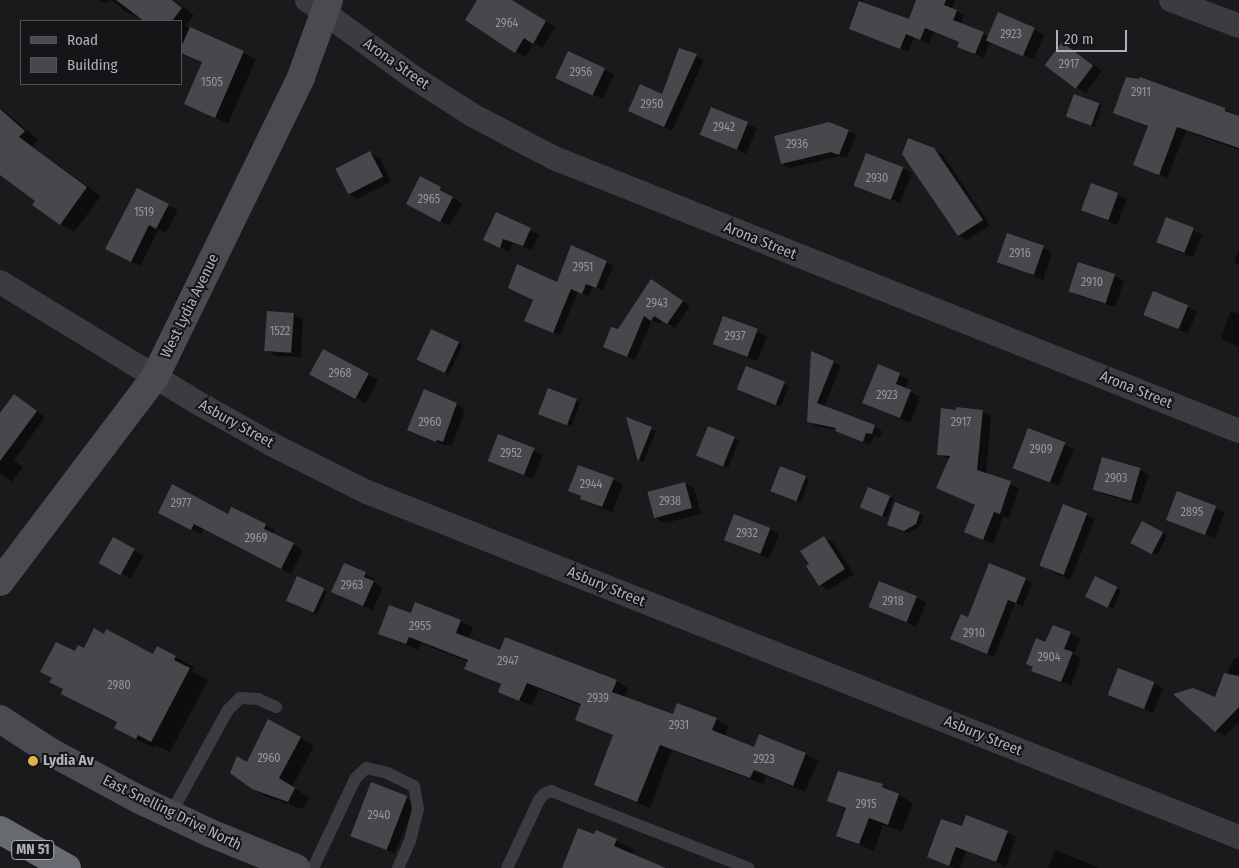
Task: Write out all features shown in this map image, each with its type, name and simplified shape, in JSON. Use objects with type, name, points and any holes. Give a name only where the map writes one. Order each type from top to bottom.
[{"type":"highway","name":"MN 51","points":[[0,830],[67,868]]},
{"type":"street","points":[[1171,0],[1239,26]]},
{"type":"street","name":"West Lydia Avenue","points":[[0,582],[155,377],[301,77],[320,4]]},
{"type":"street","name":"Arona Street","points":[[320,4],[436,92],[474,116],[554,158],[1239,430]]},
{"type":"street","name":"Asbury Street","points":[[0,282],[155,377],[271,444],[367,492],[1239,837]]},
{"type":"street","name":"East Snelling Drive North","points":[[0,719],[49,751],[170,815],[296,868]]},
{"type":"lane","points":[[170,815],[228,710],[240,698],[258,699],[276,707]]},
{"type":"lane","points":[[313,868],[355,779],[366,768],[386,773],[414,786],[418,808],[410,841],[398,868]]},
{"type":"lane","points":[[507,868],[539,800],[544,794],[551,792],[749,868]]},
{"type":"building","points":[[116,0],[172,0],[182,8],[173,20],[143,20]]},
{"type":"building","points":[[477,0],[512,0],[546,21],[533,44],[524,38],[515,53],[465,20]]},
{"type":"building","points":[[916,0],[946,0],[944,5],[957,10],[953,20],[984,32],[975,54],[957,47],[959,42],[925,28],[920,40],[906,34],[900,49],[849,29],[859,1],[909,19]]},
{"type":"building","points":[[998,12],[1035,28],[1023,56],[986,41]]},
{"type":"building","points":[[190,27],[244,51],[215,118],[184,104],[202,62],[182,53],[182,45]]},
{"type":"building","points":[[1062,42],[1093,65],[1076,89],[1045,65]]},
{"type":"building","points":[[679,48],[697,54],[664,127],[628,111],[640,84],[662,94]]},
{"type":"building","points":[[568,51],[605,68],[592,96],[555,78]]},
{"type":"building","points":[[1126,77],[1139,79],[1140,77],[1225,108],[1225,111],[1239,116],[1239,148],[1177,127],[1159,175],[1133,165],[1148,126],[1113,113]]},
{"type":"building","points":[[1074,94],[1099,103],[1091,126],[1066,117]]},
{"type":"building","points":[[711,107],[748,122],[737,150],[700,135]]},
{"type":"building","points":[[0,109],[25,131],[19,137],[87,187],[60,225],[32,205],[35,201],[0,175]]},
{"type":"building","points":[[829,122],[849,130],[839,155],[831,152],[781,164],[774,136]]},
{"type":"building","points":[[908,138],[934,148],[983,220],[958,236],[902,154]]},
{"type":"building","points":[[370,151],[383,177],[348,195],[335,169]]},
{"type":"building","points":[[866,153],[903,167],[891,200],[853,186]]},
{"type":"building","points":[[420,176],[441,187],[440,190],[453,197],[440,222],[406,204]]},
{"type":"building","points":[[1091,183],[1118,193],[1108,220],[1081,210]]},
{"type":"building","points":[[137,188],[169,204],[156,229],[149,225],[131,262],[105,249]]},
{"type":"building","points":[[496,212],[531,228],[523,246],[503,239],[500,248],[483,240]]},
{"type":"building","points":[[1166,217],[1194,228],[1184,253],[1156,242]]},
{"type":"building","points":[[1007,233],[1044,246],[1034,275],[997,262]]},
{"type":"building","points":[[571,245],[607,261],[596,288],[586,284],[582,294],[571,289],[553,333],[524,321],[533,300],[508,288],[517,264],[557,282]]},
{"type":"building","points":[[1078,262],[1115,274],[1106,304],[1068,291]]},
{"type":"building","points":[[651,279],[683,301],[667,324],[654,316],[651,321],[644,316],[627,357],[603,347],[611,327],[618,329]]},
{"type":"building","points":[[1153,291],[1188,305],[1178,329],[1143,315]]},
{"type":"building","points":[[267,311],[294,313],[291,353],[264,351]]},
{"type":"building","points":[[723,316],[758,329],[748,357],[713,344]]},
{"type":"building","points":[[431,329],[459,342],[445,373],[417,360]]},
{"type":"building","points":[[323,349],[369,373],[355,399],[309,375]]},
{"type":"building","points":[[811,351],[834,361],[817,403],[875,425],[872,434],[866,433],[863,442],[835,431],[836,428],[807,422]]},
{"type":"building","points":[[878,364],[900,373],[896,384],[911,390],[900,418],[862,403]]},
{"type":"building","points":[[746,366],[785,382],[776,405],[737,389]]},
{"type":"building","points":[[548,388],[577,399],[567,425],[538,414]]},
{"type":"building","points":[[424,389],[457,403],[443,442],[437,440],[436,442],[407,430]]},
{"type":"building","points":[[14,394],[37,411],[0,461],[0,413]]},
{"type":"building","points":[[956,407],[983,410],[977,470],[1011,481],[1000,514],[994,512],[983,540],[964,532],[975,505],[936,488],[950,456],[937,455],[941,408],[956,410]]},
{"type":"building","points":[[626,417],[652,427],[638,462]]},
{"type":"building","points":[[708,426],[735,437],[723,467],[696,456]]},
{"type":"building","points":[[1028,428],[1065,442],[1050,482],[1013,468]]},
{"type":"building","points":[[498,434],[534,448],[524,475],[488,461]]},
{"type":"building","points":[[1102,457],[1140,468],[1131,501],[1093,490]]},
{"type":"building","points":[[578,465],[614,478],[602,507],[580,499],[581,496],[568,491]]},
{"type":"building","points":[[780,466],[806,476],[796,501],[770,491]]},
{"type":"building","points":[[685,482],[692,508],[654,518],[647,492]]},
{"type":"building","points":[[172,484],[228,514],[231,507],[242,512],[266,524],[264,529],[294,543],[281,569],[194,524],[191,530],[158,513]]},
{"type":"building","points":[[868,487],[890,496],[882,516],[860,507]]},
{"type":"building","points":[[1177,491],[1216,506],[1205,535],[1166,520]]},
{"type":"building","points":[[895,502],[920,512],[916,524],[904,531],[887,525]]},
{"type":"building","points":[[1063,504],[1087,513],[1064,575],[1039,566]]},
{"type":"building","points":[[734,514],[770,528],[760,554],[724,540]]},
{"type":"building","points":[[1142,521],[1163,532],[1151,554],[1130,543]]},
{"type":"building","points":[[824,536],[845,569],[819,586],[806,566],[809,564],[800,551]]},
{"type":"building","points":[[113,537],[135,549],[120,575],[98,563]]},
{"type":"building","points":[[344,563],[366,572],[364,577],[374,581],[363,606],[331,592]]},
{"type":"building","points":[[989,563],[1026,578],[1016,603],[1008,600],[987,654],[950,639],[961,614],[968,617]]},
{"type":"building","points":[[297,576],[324,588],[313,613],[286,601]]},
{"type":"building","points":[[1095,576],[1117,587],[1107,608],[1085,597]]},
{"type":"building","points":[[879,581],[917,596],[907,622],[869,607]]},
{"type":"building","points":[[415,602],[461,620],[456,633],[500,650],[505,637],[617,680],[612,692],[673,714],[677,703],[717,718],[712,730],[754,747],[759,734],[806,753],[793,786],[754,770],[750,778],[660,745],[637,802],[594,785],[613,735],[575,720],[581,704],[527,683],[519,701],[498,692],[501,684],[464,669],[468,660],[409,637],[406,644],[378,634],[389,605],[411,613]]},
{"type":"building","points":[[1053,625],[1071,632],[1064,649],[1073,652],[1061,682],[1031,671],[1033,667],[1026,664],[1036,638],[1045,642]]},
{"type":"building","points":[[94,628],[104,634],[106,629],[153,654],[157,646],[176,656],[174,660],[190,668],[151,742],[138,735],[136,739],[114,728],[117,722],[61,694],[63,689],[49,682],[52,678],[40,672],[56,642],[75,651],[78,645],[84,648]]},
{"type":"building","points":[[1118,668],[1154,682],[1144,709],[1108,695]]},
{"type":"building","points":[[1224,673],[1239,676],[1239,707],[1215,732],[1173,694],[1193,688],[1215,697]]},
{"type":"building","points":[[268,719],[301,737],[279,778],[295,788],[288,802],[252,789],[230,773],[237,756],[247,762]]},
{"type":"building","points":[[838,771],[883,784],[882,787],[899,794],[888,825],[869,818],[859,844],[836,836],[846,808],[827,801]]},
{"type":"building","points":[[371,782],[407,796],[387,850],[350,836]]},
{"type":"building","points":[[966,815],[1008,831],[996,862],[956,847],[949,866],[927,857],[941,819],[962,826]]},
{"type":"building","points":[[578,828],[594,834],[596,830],[617,839],[614,846],[666,868],[562,868]]},
{"type":"place","name":"Lydia Av","points":[[33,761]]}]
